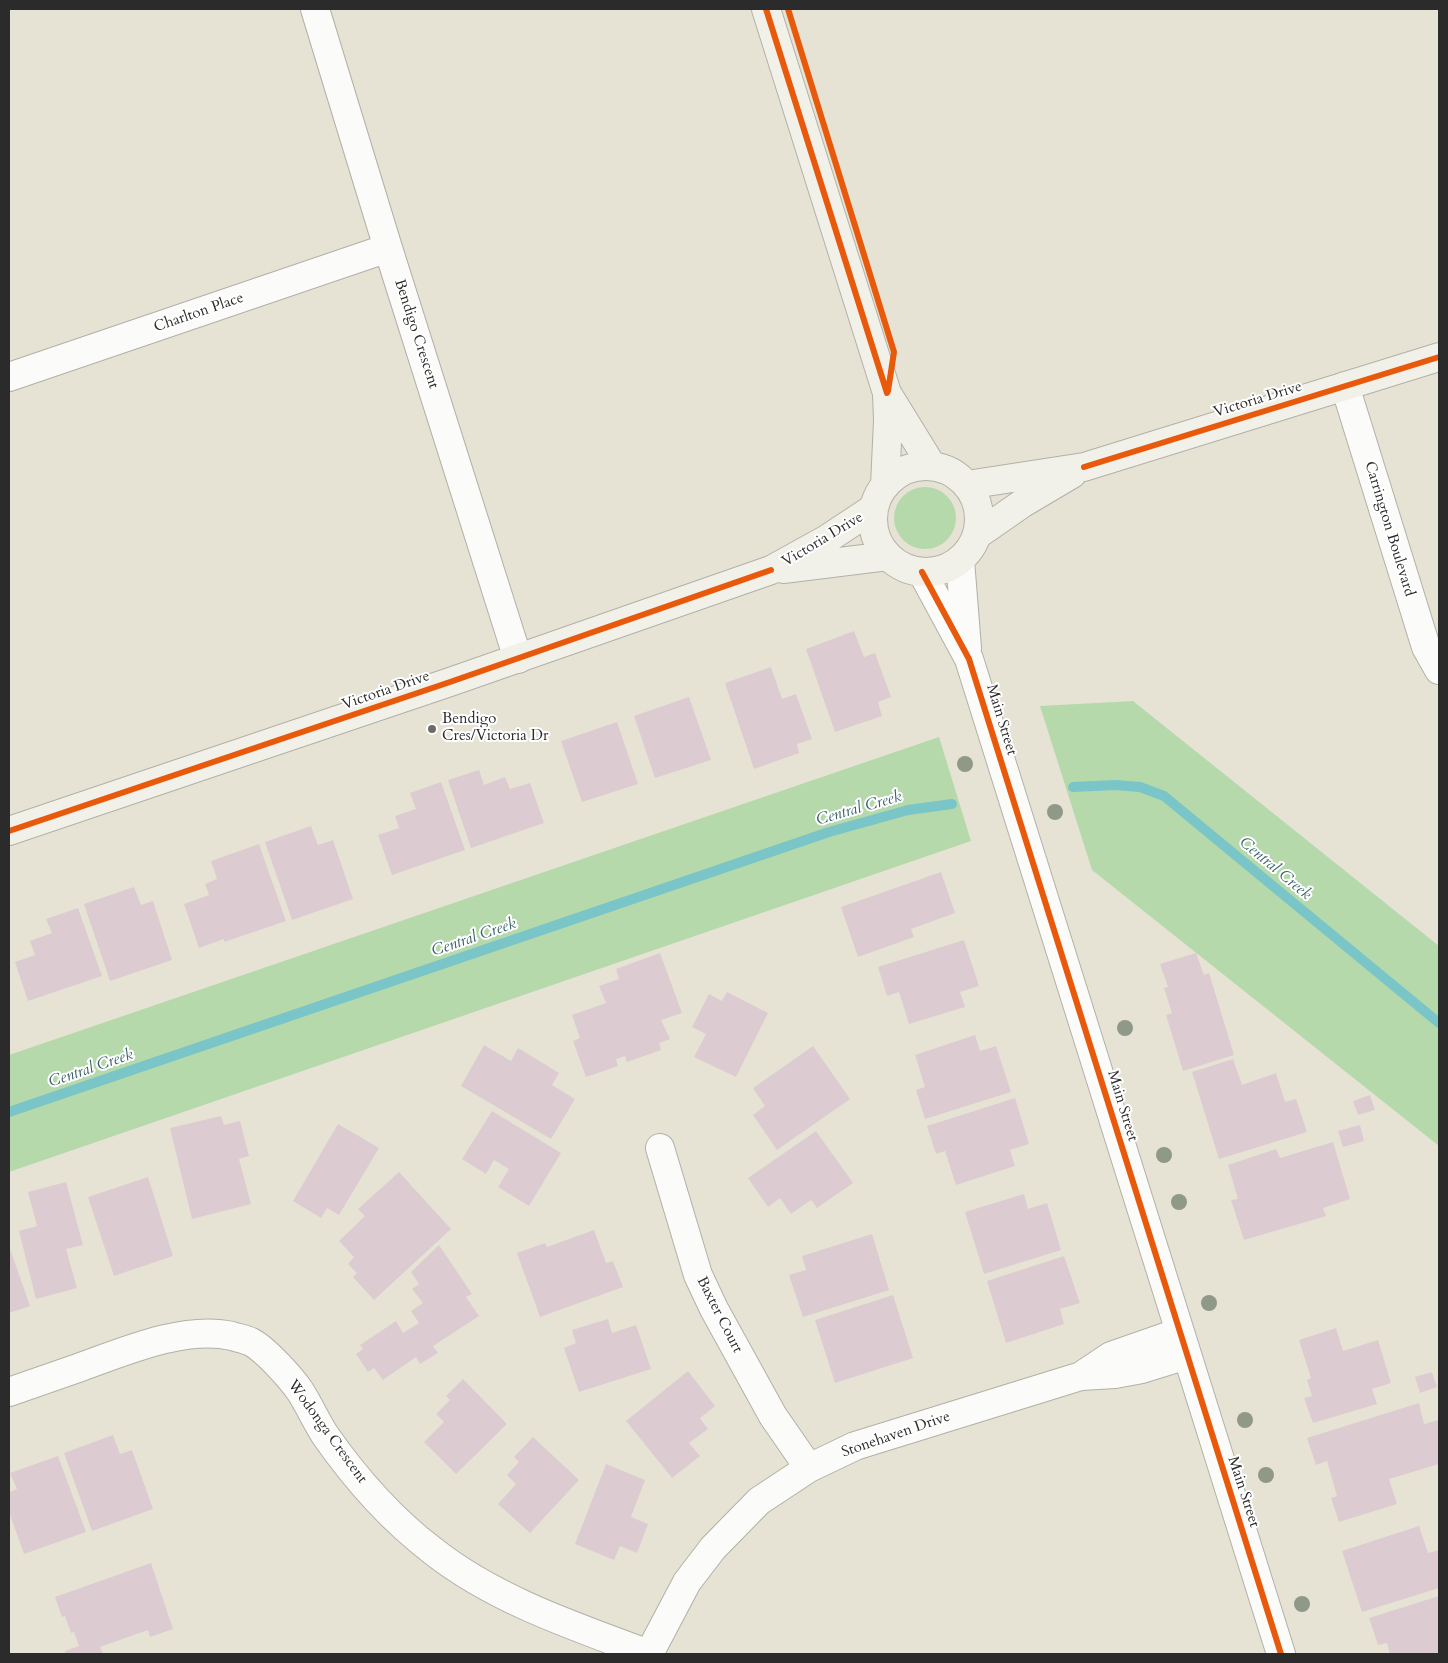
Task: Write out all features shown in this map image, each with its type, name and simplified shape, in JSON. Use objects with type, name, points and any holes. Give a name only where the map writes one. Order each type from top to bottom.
[{"type":"street","name":"Bendigo Crescent","points":[[316,9],[388,248],[518,659]]},
{"type":"street","points":[[766,9],[887,393],[932,466]]},
{"type":"street","name":"Charlton Place","points":[[9,377],[388,248]]},
{"type":"street","name":"Victoria Drive","points":[[967,485],[1084,467],[1439,356]]},
{"type":"street","name":"Carrington Boulevard","points":[[1345,386],[1426,647],[1439,670]]},
{"type":"street","points":[[880,497],[898,474],[915,468],[932,466],[957,476],[967,485],[976,500],[979,518],[976,535],[970,549],[960,560],[948,568],[936,572],[922,572],[898,564],[888,556],[879,542],[874,526],[880,497],[888,420],[887,393]]},
{"type":"street","name":"Victoria Drive","points":[[976,535],[1024,503],[1084,467]]},
{"type":"street","name":"Victoria Drive","points":[[9,832],[518,659],[771,570],[828,539],[880,497]]},
{"type":"street","name":"Victoria Drive","points":[[771,570],[888,556]]},
{"type":"street","name":"Main Street","points":[[960,560],[968,660]]},
{"type":"street","name":"Main Street","points":[[922,572],[968,660],[1281,1654]]},
{"type":"street","name":"Baxter Court","points":[[660,1148],[695,1267],[714,1309],[773,1416],[809,1468]]},
{"type":"street","name":"Wodonga Crescent","points":[[9,1392],[108,1357],[174,1338],[197,1334],[231,1336],[252,1342],[273,1361],[300,1391],[325,1434],[362,1482],[391,1515],[433,1552],[483,1584],[535,1609],[561,1621],[649,1654]]},
{"type":"street","name":"Stonehaven Drive","points":[[649,1654],[687,1582],[713,1548],[759,1501],[809,1468],[855,1446],[1081,1376],[1111,1356],[1183,1344]]},
{"type":"green space","points":[[925,487],[942,492],[947,496],[951,501],[956,518],[951,535],[947,540],[942,544],[925,549],[908,544],[903,540],[899,535],[894,518],[899,501],[903,496],[908,492]]},
{"type":"green space","points":[[1133,701],[1439,946],[1439,1146],[1092,870],[1040,706]]},
{"type":"green space","points":[[939,737],[971,841],[9,1172],[9,1055]]},
{"type":"building","points":[[854,631],[864,657],[875,653],[891,697],[878,702],[882,716],[835,732],[806,649]]},
{"type":"building","points":[[771,667],[782,699],[796,694],[812,739],[797,744],[799,753],[754,769],[725,683]]},
{"type":"building","points":[[689,697],[711,760],[655,778],[634,716]]},
{"type":"building","points":[[617,722],[638,784],[582,802],[561,741]]},
{"type":"building","points":[[479,770],[484,785],[505,777],[510,789],[530,783],[544,823],[471,848],[448,780]]},
{"type":"building","points":[[441,782],[465,850],[392,875],[378,835],[399,828],[395,816],[416,809],[410,793]]},
{"type":"building","points":[[311,826],[318,845],[333,840],[353,899],[292,920],[265,842]]},
{"type":"building","points":[[259,844],[286,921],[224,942],[224,939],[199,948],[184,904],[209,895],[205,884],[217,879],[211,861]]},
{"type":"building","points":[[941,872],[955,913],[911,929],[914,937],[858,957],[841,907]]},
{"type":"building","points":[[134,887],[141,905],[153,901],[172,960],[110,981],[84,904]]},
{"type":"building","points":[[78,908],[102,976],[28,1001],[15,962],[35,955],[30,941],[52,933],[46,919]]},
{"type":"building","points":[[964,940],[979,986],[960,992],[965,1007],[909,1024],[899,992],[887,996],[878,967]]},
{"type":"building","points":[[660,953],[682,1013],[661,1020],[670,1039],[659,1043],[661,1050],[627,1062],[625,1056],[616,1059],[618,1066],[586,1077],[573,1041],[580,1038],[572,1015],[606,1003],[599,986],[619,979],[616,969]]},
{"type":"building","points":[[1196,953],[1204,975],[1209,973],[1234,1055],[1183,1071],[1166,1015],[1172,1013],[1164,988],[1168,987],[1160,964]]},
{"type":"building","points":[[727,992],[768,1013],[736,1077],[694,1057],[706,1034],[692,1027],[709,994],[722,1001]]},
{"type":"building","points":[[975,1035],[980,1051],[996,1046],[1011,1092],[925,1119],[916,1090],[925,1087],[915,1055]]},
{"type":"building","points":[[484,1045],[511,1061],[518,1048],[559,1073],[552,1085],[575,1099],[551,1139],[461,1086]]},
{"type":"building","points":[[813,1046],[850,1099],[777,1150],[753,1115],[765,1106],[753,1088]]},
{"type":"building","points":[[1233,1059],[1242,1085],[1276,1073],[1285,1102],[1296,1099],[1307,1132],[1219,1159],[1192,1072]]},
{"type":"building","points":[[1370,1095],[1375,1110],[1358,1115],[1353,1101]]},
{"type":"building","points":[[1015,1098],[1029,1144],[1010,1150],[1015,1166],[956,1185],[945,1151],[936,1154],[927,1126]]},
{"type":"building","points":[[492,1111],[561,1153],[529,1206],[498,1187],[509,1169],[494,1160],[486,1174],[462,1159]]},
{"type":"building","points":[[221,1116],[224,1125],[240,1121],[249,1156],[239,1159],[251,1204],[192,1219],[170,1128]]},
{"type":"building","points":[[338,1124],[379,1148],[339,1215],[327,1208],[321,1218],[293,1201]]},
{"type":"building","points":[[1360,1125],[1364,1141],[1343,1147],[1338,1131]]},
{"type":"building","points":[[816,1131],[853,1183],[817,1208],[811,1200],[791,1214],[780,1198],[768,1207],[748,1178]]},
{"type":"building","points":[[1333,1142],[1350,1199],[1323,1208],[1326,1216],[1244,1240],[1231,1200],[1238,1199],[1228,1165],[1276,1149],[1280,1158]]},
{"type":"building","points":[[399,1172],[451,1229],[374,1300],[353,1277],[357,1273],[348,1264],[354,1257],[339,1241],[365,1216],[358,1209]]},
{"type":"building","points":[[148,1177],[173,1256],[114,1276],[88,1197]]},
{"type":"building","points":[[66,1182],[83,1245],[66,1249],[77,1288],[36,1299],[19,1231],[37,1226],[28,1192]]},
{"type":"building","points":[[1024,1194],[1028,1209],[1047,1203],[1061,1250],[984,1274],[965,1212]]},
{"type":"building","points":[[594,1230],[606,1263],[613,1261],[623,1287],[540,1317],[517,1253],[545,1243],[547,1247]]},
{"type":"building","points":[[872,1234],[889,1290],[803,1317],[789,1275],[806,1270],[802,1256]]},
{"type":"building","points":[[439,1245],[472,1294],[466,1297],[479,1316],[433,1346],[438,1353],[420,1364],[416,1357],[383,1380],[374,1368],[368,1372],[356,1354],[363,1349],[360,1345],[396,1321],[403,1333],[419,1323],[411,1311],[423,1303],[412,1289],[419,1284],[411,1272]]},
{"type":"building","points":[[9,1246],[30,1306],[9,1313]]},
{"type":"building","points":[[1064,1256],[1080,1303],[1060,1309],[1064,1324],[1006,1343],[987,1281]]},
{"type":"building","points":[[893,1295],[913,1358],[835,1383],[815,1320]]},
{"type":"building","points":[[608,1319],[612,1333],[636,1325],[651,1369],[579,1392],[564,1348],[576,1343],[572,1330]]},
{"type":"building","points":[[1336,1328],[1343,1351],[1378,1340],[1391,1383],[1372,1389],[1377,1404],[1313,1423],[1304,1398],[1312,1396],[1307,1380],[1311,1378],[1299,1340]]},
{"type":"building","points":[[688,1371],[715,1406],[700,1418],[708,1429],[689,1443],[700,1456],[672,1478],[626,1421]]},
{"type":"building","points":[[1432,1372],[1437,1387],[1420,1393],[1415,1377]]},
{"type":"building","points":[[463,1379],[507,1424],[456,1474],[424,1442],[444,1422],[436,1414],[450,1400],[446,1396]]},
{"type":"building","points":[[1419,1403],[1424,1424],[1439,1420],[1439,1464],[1389,1479],[1397,1504],[1339,1522],[1331,1498],[1337,1496],[1327,1461],[1316,1465],[1307,1438]]},
{"type":"building","points":[[113,1435],[120,1454],[132,1450],[153,1509],[92,1531],[64,1453]]},
{"type":"building","points":[[533,1437],[579,1480],[530,1533],[498,1504],[516,1484],[507,1475],[519,1462],[514,1457]]},
{"type":"building","points":[[58,1456],[86,1532],[24,1554],[9,1512],[9,1492],[17,1489],[10,1473]]},
{"type":"building","points":[[606,1464],[645,1480],[631,1517],[648,1524],[637,1553],[620,1546],[614,1560],[575,1544]]},
{"type":"building","points":[[1419,1526],[1428,1553],[1439,1550],[1439,1588],[1362,1612],[1342,1551]]},
{"type":"building","points":[[151,1563],[173,1629],[150,1637],[148,1630],[100,1647],[103,1654],[66,1654],[65,1651],[79,1646],[74,1632],[71,1633],[65,1616],[62,1617],[55,1597]]},
{"type":"building","points":[[1439,1596],[1439,1652],[1435,1654],[1390,1654],[1387,1643],[1378,1645],[1369,1618]]},
{"type":"waterway","name":"Central Creek","points":[[1073,787],[1116,785],[1140,787],[1164,796],[1439,1023]]},
{"type":"waterway","name":"Central Creek","points":[[9,1112],[829,832],[908,810],[952,804]]},
{"type":"cycle path","points":[[766,9],[887,393]]},
{"type":"cycle path","points":[[788,9],[894,352],[888,391]]},
{"type":"cycle path","points":[[1084,467],[1439,357]]},
{"type":"cycle path","points":[[9,831],[450,682],[771,570]]},
{"type":"cycle path","points":[[922,572],[969,659],[1281,1654]]},
{"type":"place","name":"Bendigo Cres/Victoria Dr","points":[[432,729]]}]
